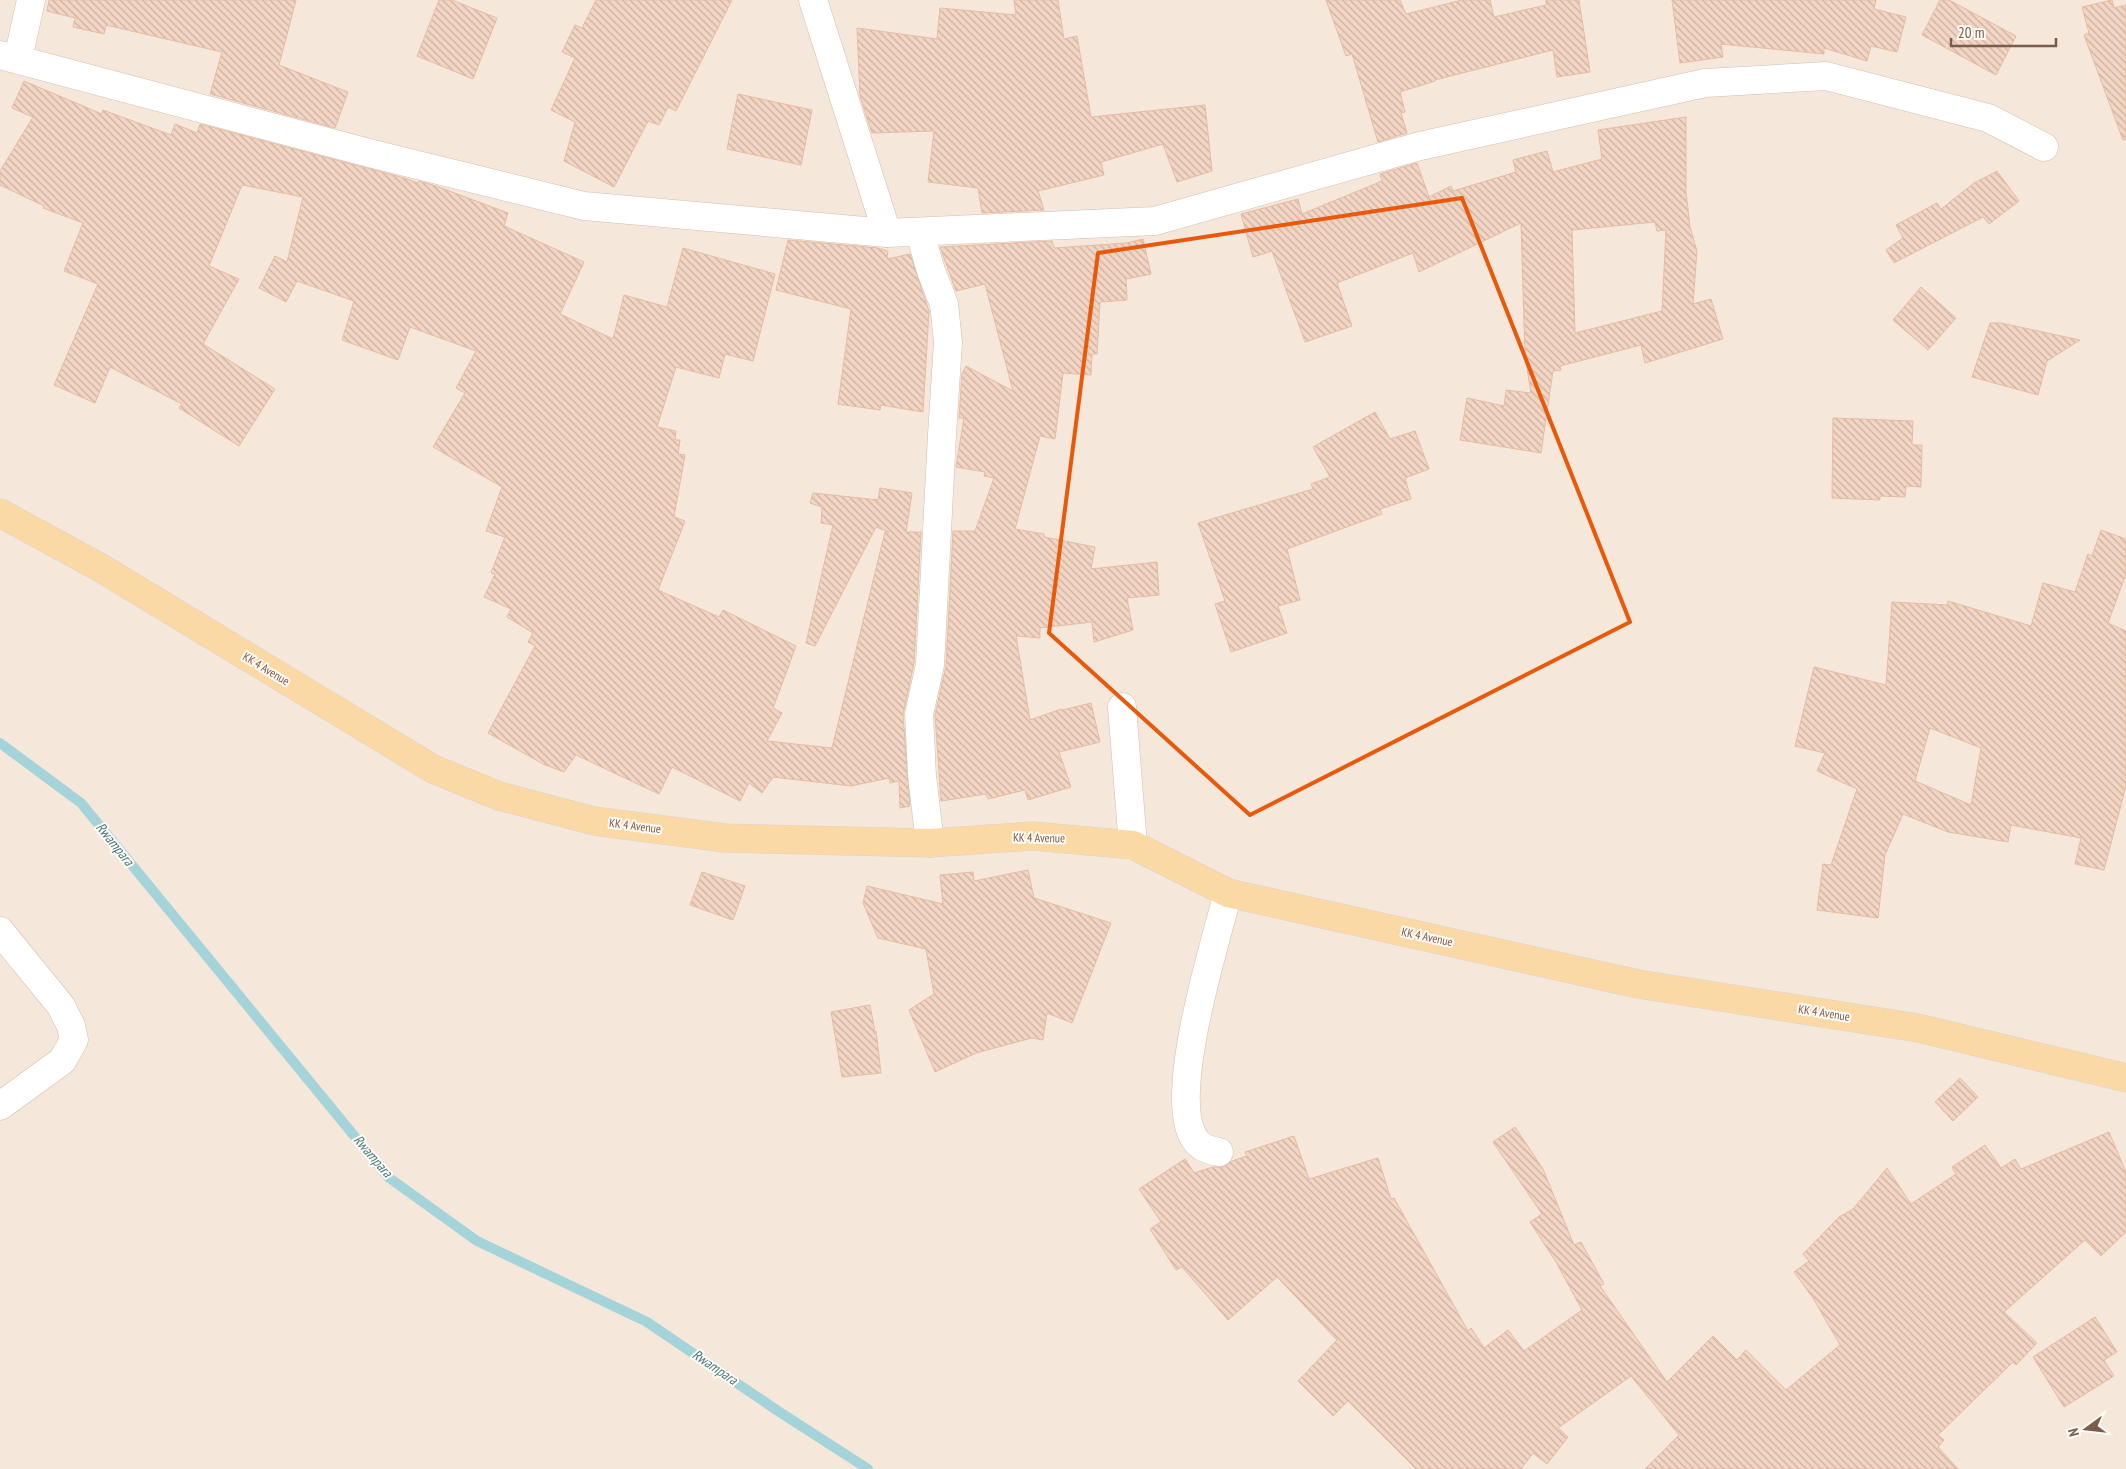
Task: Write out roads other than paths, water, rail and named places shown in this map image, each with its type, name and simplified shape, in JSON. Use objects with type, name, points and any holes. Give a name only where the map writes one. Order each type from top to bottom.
[{"type":"main road","name":"KK 4 Avenue","points":[[0,513],[101,568],[433,768],[499,796],[594,821],[725,838],[930,843],[1032,836],[1133,844],[1228,893],[1638,984],[1918,1028],[2126,1078]]},
{"type":"street","points":[[31,0],[9,57],[373,154],[584,206],[887,233],[1154,221],[1420,146],[1705,83],[1826,76],[1988,118],[2044,147]]},
{"type":"street","points":[[813,0],[887,233]]},
{"type":"street","points":[[920,233],[931,271],[944,304],[948,342],[930,665],[919,714],[922,776],[930,843]]},
{"type":"street","points":[[1122,707],[1133,844]]},
{"type":"street","points":[[1219,1152],[1207,1150],[1194,1139],[1189,1128],[1186,1086],[1192,1038],[1228,893]]},
{"type":"street","points":[[0,931],[61,1006],[71,1026],[74,1040],[62,1061],[0,1106]]},
{"type":"waterway","name":"Rwampara","points":[[0,743],[81,803],[388,1177],[477,1241],[647,1322],[778,1411],[868,1469]]}]
